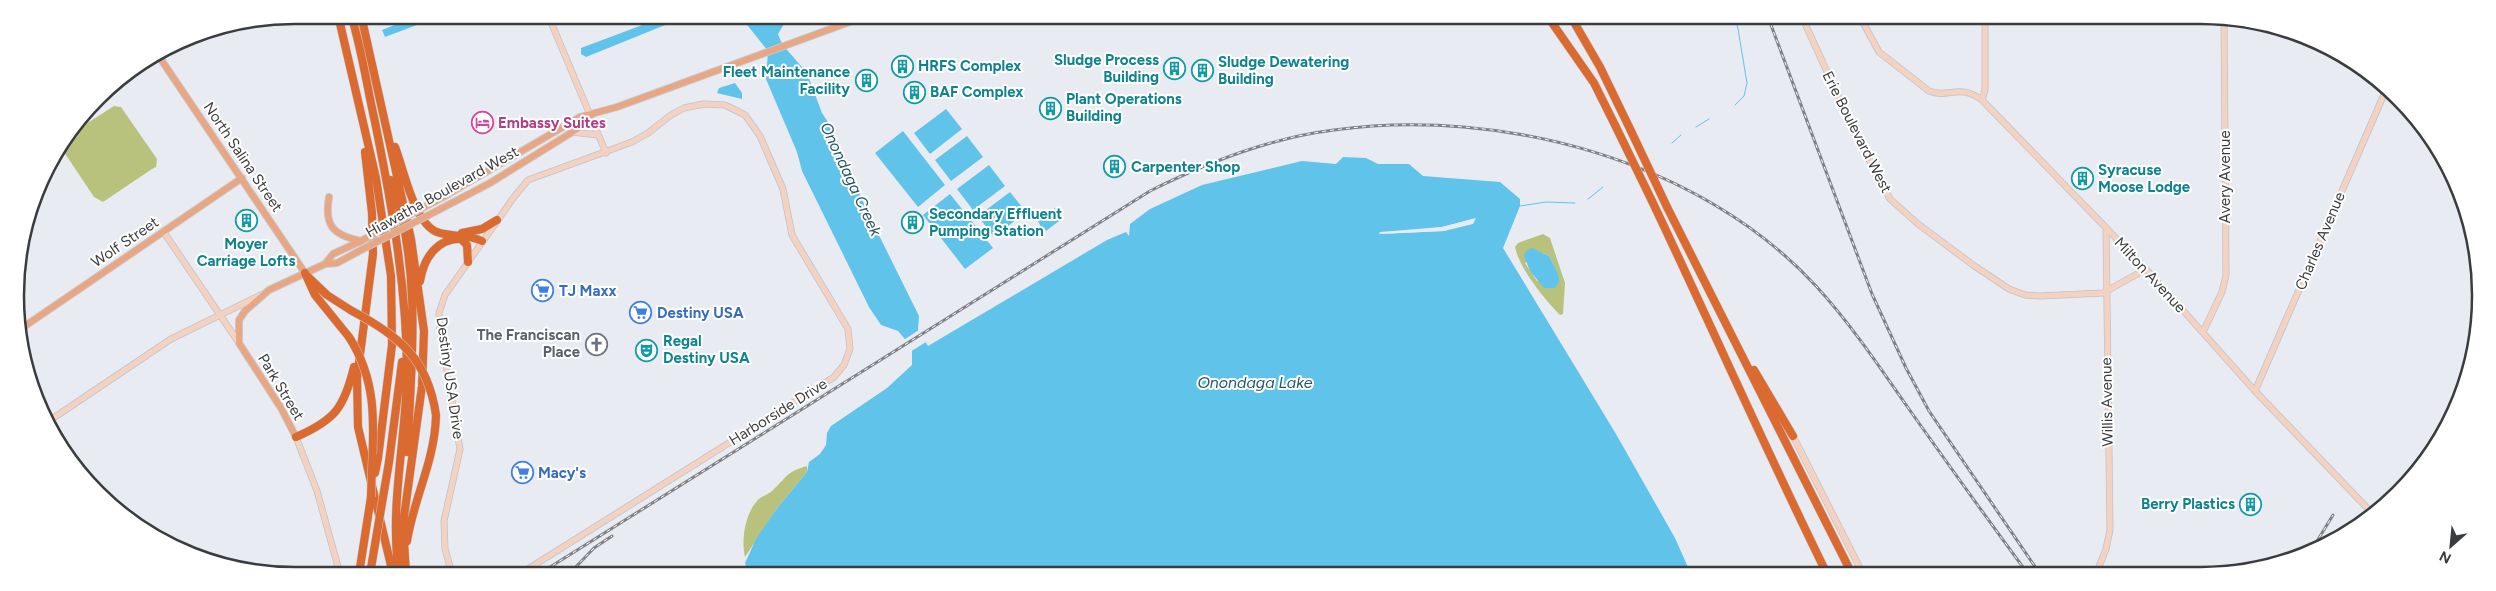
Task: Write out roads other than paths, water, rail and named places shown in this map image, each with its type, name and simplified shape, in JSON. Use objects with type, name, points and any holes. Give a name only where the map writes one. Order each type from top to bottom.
[{"type":"highway","points":[[340,24],[365,140],[376,178],[385,230],[392,294],[390,377],[360,567]]},
{"type":"highway","points":[[353,24],[383,160],[401,260],[407,374],[394,528],[398,567]]},
{"type":"highway","points":[[363,24],[412,239],[424,331],[424,362],[403,524],[406,567]]},
{"type":"highway","points":[[1548,24],[1574,53]]},
{"type":"highway","points":[[1553,24],[1594,83],[1615,125],[1707,315],[1783,486],[1824,567]]},
{"type":"highway","points":[[1576,24],[1600,67],[1667,207],[1848,567]]},
{"type":"highway","points":[[382,110],[421,218],[427,226],[436,232],[459,236],[481,243]]},
{"type":"highway","points":[[365,140],[372,213],[373,254],[357,378],[358,427],[391,567]]},
{"type":"highway","points":[[383,160],[395,192],[402,221],[412,302],[406,501]]},
{"type":"highway","points":[[419,292],[421,272],[427,257],[442,243],[498,220]]},
{"type":"highway","points":[[459,236],[468,245],[468,262]]},
{"type":"highway","points":[[305,273],[315,296],[348,337],[366,368],[373,413],[371,497]]},
{"type":"highway","points":[[305,273],[327,296],[352,312],[382,327],[407,348],[425,375],[434,399],[436,415],[432,455],[409,528],[406,567]]},
{"type":"highway","points":[[371,567],[389,462],[402,364],[403,303]]},
{"type":"highway","points":[[296,437],[325,423],[342,405],[350,385],[363,334]]},
{"type":"highway","points":[[1736,344],[1762,381],[1793,436]]},
{"type":"main road","name":"Hiawatha Boulevard West","points":[[325,264],[333,254],[445,196],[580,117],[590,116],[843,24]]},
{"type":"main road","name":"North Salina Street","points":[[161,59],[305,273]]},
{"type":"main road","name":"Hiawatha Boulevard West","points":[[239,343],[237,326],[241,315],[269,290],[325,264],[337,263],[450,204],[494,180],[582,126],[590,116]]},
{"type":"main road","name":"Wolf Street","points":[[25,326],[242,178]]},
{"type":"main road","points":[[329,197],[327,217],[335,231],[347,238],[361,241]]},
{"type":"main road","name":"Park Street","points":[[239,343],[281,408],[296,437]]},
{"type":"street","points":[[552,24],[606,153]]},
{"type":"street","name":"Erie Boulevard West","points":[[1805,24],[1855,133],[1890,199],[1901,210],[1973,265],[2009,289],[2025,295],[2040,296],[2086,296],[2106,292],[2146,269]]},
{"type":"street","points":[[1864,24],[1879,52],[1923,86],[1938,94],[1962,90],[1982,100],[1985,90],[1984,24]]},
{"type":"street","name":"Avery Avenue","points":[[2203,332],[2222,292],[2226,275],[2224,25]]},
{"type":"street","name":"Charles Avenue","points":[[2256,391],[2384,95]]},
{"type":"street","name":"Milton Avenue","points":[[1982,100],[2146,269],[2256,391],[2368,509]]},
{"type":"street","name":"Harborside Drive","points":[[531,567],[834,377],[844,365],[850,349],[848,329],[844,319],[792,235],[783,189],[760,136],[745,115],[725,105],[694,105],[671,115],[640,138],[606,153]]},
{"type":"street","points":[[572,132],[598,135]]},
{"type":"street","name":"Destiny USA Drive","points":[[450,567],[446,549],[444,521],[460,448],[440,329],[440,313],[445,294],[528,180],[606,153]]},
{"type":"street","name":"Willis Avenue","points":[[2099,567],[2110,530],[2106,228]]},
{"type":"street","name":"Park Street","points":[[163,231],[218,315],[239,343]]},
{"type":"street","points":[[53,418],[146,354],[269,290]]},
{"type":"street","points":[[1793,436],[1859,567]]},
{"type":"street","name":"Park Street","points":[[296,437],[317,491],[338,567]]},
{"type":"water","points":[[397,24],[420,24],[385,37],[382,30]]},
{"type":"water","points":[[645,24],[668,24],[586,57],[581,54],[581,48]]},
{"type":"water","name":"Onondaga Lake","points":[[746,24],[784,24],[778,34],[782,44],[807,73],[822,113],[832,128],[867,211],[919,316],[918,330],[928,346],[1107,240],[1126,232],[1129,236],[1130,224],[1150,209],[1202,185],[1302,161],[1336,164],[1343,157],[1366,158],[1378,164],[1409,164],[1423,176],[1500,182],[1520,199],[1520,206],[1503,248],[1616,434],[1675,538],[1688,567],[746,567],[745,563],[756,539],[778,507],[807,472],[809,462],[820,454],[826,445],[827,433],[831,426],[887,388],[912,365],[912,351],[904,338],[898,331],[881,325],[869,307],[802,171],[797,152],[766,79],[768,51]],"holes":[[[1473,219],[1444,231],[1379,234],[1442,227]]]},
{"type":"water","points":[[735,83],[742,93],[742,99],[717,93],[719,88]]},
{"type":"water","points":[[946,109],[962,129],[930,154],[914,133]]},
{"type":"water","points":[[903,131],[945,185],[918,207],[875,153]]},
{"type":"water","points":[[967,136],[983,157],[951,181],[935,160]]},
{"type":"water","points":[[989,165],[1005,186],[973,210],[957,189]]},
{"type":"water","points":[[1010,192],[1026,212],[994,237],[978,216]]},
{"type":"water","points":[[950,194],[993,248],[965,269],[923,215]]},
{"type":"water","points":[[1055,208],[1063,218],[1046,231],[1044,228],[1042,229],[1038,221]]},
{"type":"water","points":[[1532,248],[1549,256],[1558,273],[1559,282],[1555,288],[1544,288],[1530,271],[1524,256],[1526,251]]},
{"type":"waterway","points":[[1735,105],[1744,96],[1747,83],[1737,24]]},
{"type":"waterway","points":[[1696,127],[1709,119]]},
{"type":"waterway","points":[[1672,143],[1681,135]]},
{"type":"waterway","points":[[1588,199],[1603,187]]},
{"type":"waterway","points":[[1520,206],[1546,202],[1575,203]]},
{"type":"railway","points":[[1771,24],[1872,294],[1906,368],[1929,411],[2035,567]]},
{"type":"railway","points":[[550,567],[1150,191],[1194,170],[1263,145],[1334,130],[1398,125],[1463,127],[1529,136],[1594,152],[1657,175],[1715,205],[1769,242],[1816,286],[1851,328],[2023,567]]},
{"type":"railway","points":[[2317,541],[2333,515]]},
{"type":"railway","points":[[576,567],[594,548],[612,536]]},
{"type":"place","name":"HRFS Complex","points":[[902,66]]},
{"type":"place","name":"Sludge Process Building","points":[[1175,69]]},
{"type":"place","name":"Sludge Dewatering Building","points":[[1202,71]]},
{"type":"place","name":"Fleet Maintenance Facility","points":[[866,81]]},
{"type":"place","name":"BAF Complex","points":[[914,92]]},
{"type":"place","name":"Plant Operations Building","points":[[1050,108]]},
{"type":"place","name":"Embassy Suites","points":[[482,123]]},
{"type":"place","name":"Carpenter Shop","points":[[1115,167]]},
{"type":"place","name":"Syracuse Moose Lodge","points":[[2082,179]]},
{"type":"place","name":"Moyer Carriage Lofts","points":[[246,221]]},
{"type":"place","name":"Secondary Effluent Pumping Station","points":[[913,223]]},
{"type":"place","name":"TJ Maxx","points":[[543,291]]},
{"type":"place","name":"Destiny USA","points":[[641,313]]},
{"type":"place","name":"The Franciscan Place","points":[[596,344]]},
{"type":"place","name":"Regal Destiny USA","points":[[647,350]]},
{"type":"place","name":"Macy's","points":[[522,473]]},
{"type":"place","name":"Berry Plastics","points":[[2251,504]]},
{"type":"water label","name":"Onondaga Creek","points":[[851,179]]}]
